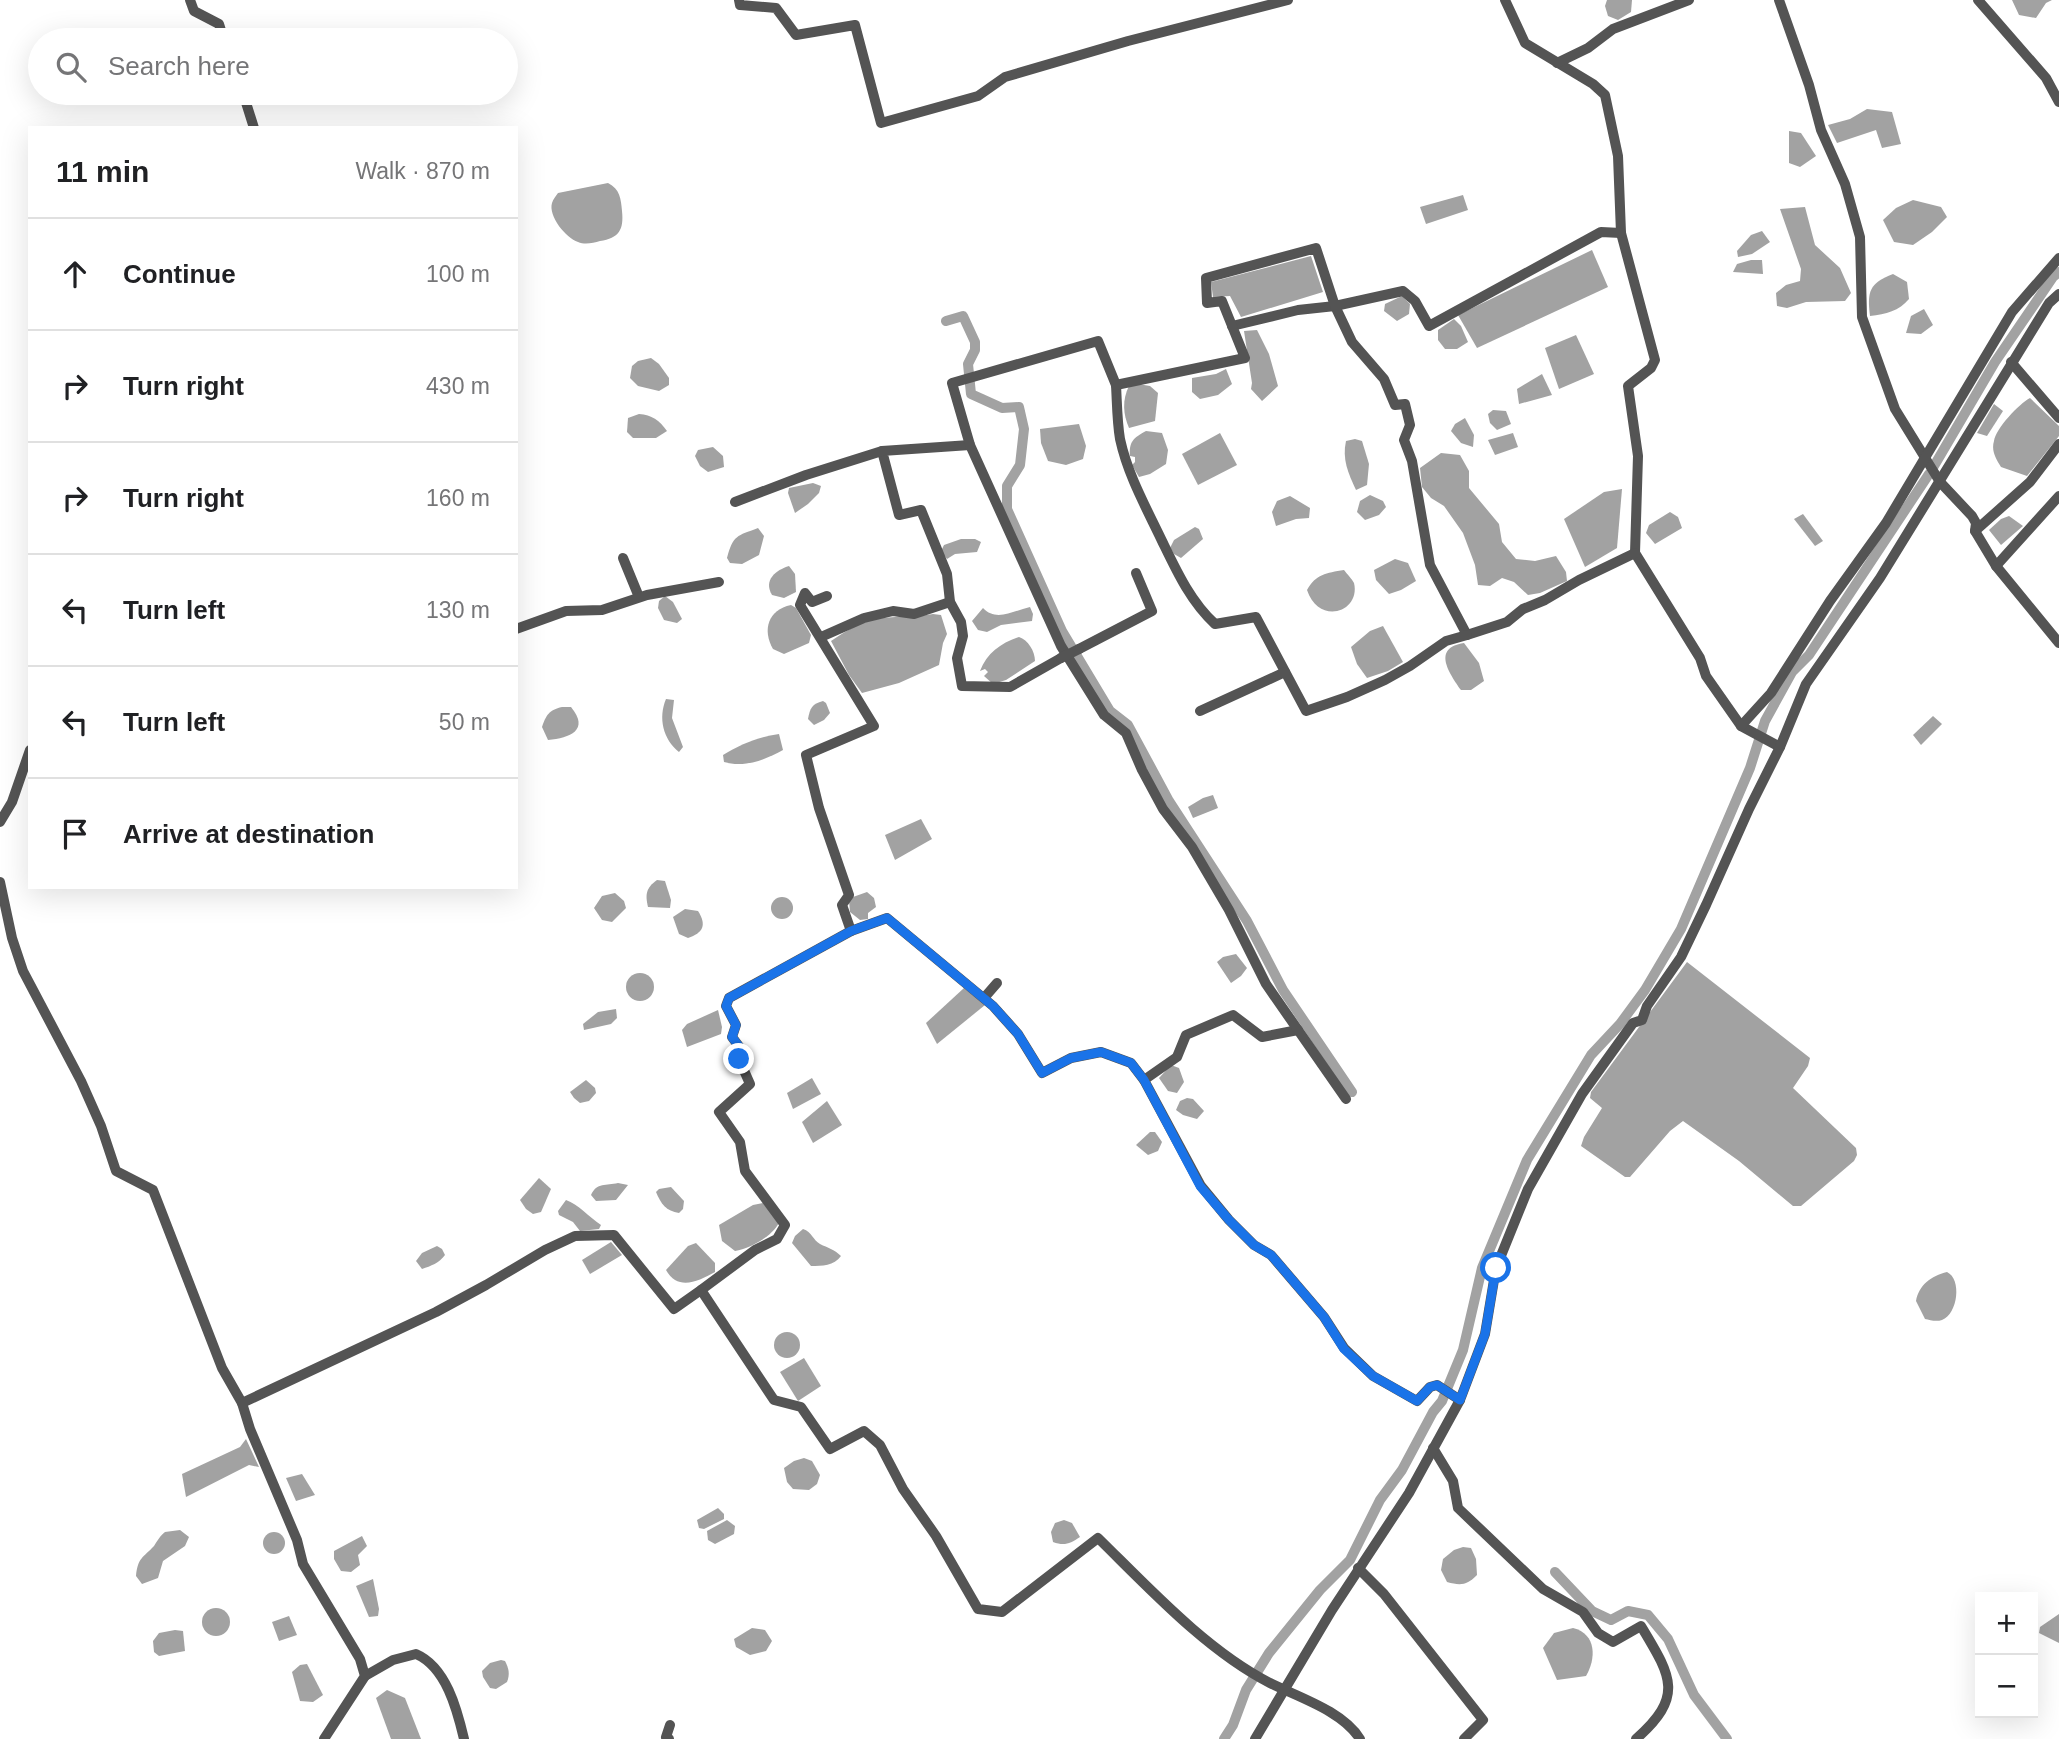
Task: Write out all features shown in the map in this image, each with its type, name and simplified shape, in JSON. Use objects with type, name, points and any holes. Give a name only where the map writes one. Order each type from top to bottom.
[{"type":"street","points":[[190,0],[194,11],[219,24],[220,28]]},
{"type":"street","points":[[739,0],[740,5],[776,8],[796,35],[855,25],[881,123],[978,96],[1005,77],[1128,41],[1288,0]]},
{"type":"street","points":[[1505,0],[1525,43],[1593,84],[1605,96],[1618,156],[1621,233],[1655,360],[1651,368],[1628,386],[1638,456],[1635,553],[1700,658],[1706,676],[1741,726],[1775,744]]},
{"type":"street","points":[[1556,64],[1588,48],[1613,29],[1689,0]]},
{"type":"street","points":[[1779,0],[1809,86],[1821,130],[1845,184],[1860,237],[1862,317],[1895,409],[1940,482],[1972,516],[1976,523],[1975,531],[1996,566],[2059,643]]},
{"type":"street","points":[[1978,0],[2046,78],[2059,102]]},
{"type":"street","points":[[247,105],[253,126]]},
{"type":"street","points":[[1232,326],[1403,290],[1415,300],[1429,326],[1601,232],[1621,233]]},
{"type":"street","points":[[1116,385],[1245,358],[1222,301],[1207,303],[1206,278],[1315,248],[1335,306],[1352,342],[1384,379],[1395,405],[1405,404],[1410,425],[1404,440],[1412,461],[1430,565],[1467,635]]},
{"type":"street","points":[[1741,726],[1771,693],[1830,601],[1886,523],[2012,312],[2059,258]]},
{"type":"street","points":[[1255,1739],[1358,1568],[1409,1493],[1433,1448],[1458,1399],[1485,1334],[1496,1268],[1528,1189],[1582,1094],[1633,1023],[1642,1020],[1647,1006],[1681,957],[1775,744],[1806,684],[1880,578],[2011,362],[2049,303],[2059,294]]},
{"type":"street","points":[[1346,1099],[1266,984],[1229,910],[1192,847],[1163,809],[1126,733],[1104,715],[1066,655],[970,445],[952,383],[1098,341],[1116,385],[1120,438],[1131,473],[1142,503],[1174,567],[1202,612],[1215,624],[1256,617],[1306,711],[1385,680],[1410,667],[1446,641],[1507,622],[1523,609],[1635,553]]},
{"type":"street","points":[[2011,362],[2059,418]]},
{"type":"street","points":[[1969,384],[1988,399]]},
{"type":"street","points":[[1975,531],[2030,482],[2059,443]]},
{"type":"street","points":[[735,502],[806,475],[882,452],[970,445]]},
{"type":"street","points":[[882,452],[899,515],[921,510],[947,574],[950,602],[961,622],[963,636],[957,658],[962,685],[1010,687],[1152,611],[1136,573]]},
{"type":"street","points":[[1996,566],[2059,496]]},
{"type":"street","points":[[623,558],[639,597]]},
{"type":"street","points":[[518,628],[566,611],[602,610],[639,597],[719,582]]},
{"type":"street","points":[[827,596],[812,602],[805,593],[800,605],[874,726],[806,755],[819,808],[849,895],[842,905],[851,931]]},
{"type":"street","points":[[821,637],[864,618],[893,611],[914,614],[950,602]]},
{"type":"street","points":[[1200,712],[1285,671]]},
{"type":"street","points":[[0,822],[12,802],[28,756]]},
{"type":"street","points":[[0,883],[12,938],[23,971],[81,1081],[101,1126],[116,1171],[153,1190],[222,1368],[242,1403],[250,1429],[297,1540],[303,1564],[360,1659],[365,1676]]},
{"type":"street","points":[[242,1403],[436,1312],[545,1250],[575,1236],[614,1235],[674,1309],[755,1250],[777,1238],[785,1225],[745,1171],[740,1142],[719,1112],[750,1084],[739,1059],[741,1049],[732,1037],[736,1025],[726,1006],[729,998],[851,931],[887,918],[984,998],[1018,1034],[1042,1073],[1071,1058],[1101,1052],[1131,1063],[1144,1080],[1200,1186],[1254,1245],[1271,1255],[1324,1317],[1344,1349],[1373,1376],[1417,1401],[1430,1387],[1437,1385],[1458,1399]]},
{"type":"street","points":[[984,998],[997,983]]},
{"type":"street","points":[[1144,1080],[1177,1057],[1186,1035],[1233,1014],[1262,1037],[1298,1030]]},
{"type":"street","points":[[702,1290],[774,1400],[801,1407],[830,1449],[864,1431],[880,1445],[903,1489],[936,1536],[978,1609],[1002,1612],[1098,1538],[1167,1605],[1238,1665],[1328,1710],[1356,1732],[1360,1739]]},
{"type":"street","points":[[1433,1448],[1453,1481],[1458,1508],[1543,1589],[1583,1612],[1598,1633],[1613,1642],[1641,1626],[1657,1653],[1670,1684],[1667,1704],[1653,1724],[1636,1739]]},
{"type":"street","points":[[1358,1568],[1384,1594],[1483,1720],[1464,1739]]},
{"type":"street","points":[[324,1739],[365,1676],[393,1660],[416,1654],[427,1658],[449,1691],[464,1739]]},
{"type":"street","points":[[668,1739],[666,1737],[670,1725]]},
{"type":"shaded area","points":[[1607,0],[1632,0],[1631,12],[1618,20],[1608,16],[1605,6]]},
{"type":"shaded area","points":[[2012,0],[2052,0],[2046,3],[2036,18],[2019,15]]},
{"type":"shaded area","points":[[1867,109],[1892,112],[1901,144],[1882,148],[1876,130],[1837,143],[1828,125],[1850,119]]},
{"type":"shaded area","points":[[1789,131],[1801,133],[1816,156],[1800,167],[1789,163]]},
{"type":"shaded area","points":[[608,183],[615,188],[620,198],[622,218],[619,232],[612,238],[592,243],[573,240],[555,220],[551,208],[554,199],[558,193]]},
{"type":"shaded area","points":[[1463,195],[1468,210],[1426,224],[1420,207]]},
{"type":"shaded area","points":[[1913,200],[1941,207],[1947,217],[1913,245],[1894,242],[1883,220],[1896,208]]},
{"type":"shaded area","points":[[1805,207],[1815,245],[1840,268],[1851,293],[1845,301],[1806,302],[1787,308],[1777,306],[1776,293],[1786,285],[1800,281],[1801,269],[1780,209]]},
{"type":"shaded area","points":[[1762,231],[1770,242],[1752,254],[1738,257],[1737,251],[1751,235]]},
{"type":"shaded area","points":[[1592,250],[1608,287],[1477,348],[1458,315]]},
{"type":"shaded area","points":[[1311,256],[1323,292],[1241,317],[1230,296],[1213,297],[1211,282]]},
{"type":"shaded area","points":[[1762,260],[1763,274],[1733,272],[1737,264]]},
{"type":"shaded area","points":[[1893,274],[1907,282],[1909,299],[1892,311],[1870,316],[1871,289],[1879,281]]},
{"type":"shaded area","points":[[1402,296],[1410,304],[1409,314],[1397,321],[1384,311],[1385,304]]},
{"type":"shaded area","points":[[1924,309],[1933,325],[1921,334],[1906,333],[1911,316]]},
{"type":"shaded area","points":[[1454,319],[1461,326],[1468,342],[1457,349],[1445,349],[1438,340],[1438,330]]},
{"type":"shaded area","points":[[1257,330],[1269,354],[1278,386],[1262,401],[1251,389],[1244,331]]},
{"type":"shaded area","points":[[1576,335],[1594,374],[1559,389],[1545,348]]},
{"type":"shaded area","points":[[651,358],[669,378],[669,385],[659,391],[638,386],[630,378],[632,366],[638,361]]},
{"type":"shaded area","points":[[1226,369],[1232,384],[1218,395],[1200,399],[1192,392],[1192,378],[1216,374]]},
{"type":"shaded area","points":[[1542,374],[1552,395],[1519,404],[1517,389]]},
{"type":"shaded area","points":[[1129,386],[1150,386],[1158,393],[1155,421],[1129,428],[1125,396]]},
{"type":"shaded area","points":[[2030,398],[2059,426],[2059,436],[2027,476],[2001,467],[1994,455],[1993,445],[2003,423]]},
{"type":"shaded area","points":[[1994,404],[2003,411],[1987,436],[1977,433]]},
{"type":"shaded area","points":[[1493,410],[1506,411],[1511,424],[1497,430],[1490,423],[1488,414]]},
{"type":"shaded area","points":[[639,414],[655,419],[667,431],[656,438],[633,438],[627,432],[628,418]]},
{"type":"shaded area","points":[[1465,418],[1474,435],[1473,447],[1461,443],[1451,431],[1455,424]]},
{"type":"shaded area","points":[[1079,424],[1086,446],[1083,459],[1066,465],[1048,461],[1041,443],[1040,429]]},
{"type":"shaded area","points":[[1146,431],[1162,433],[1168,450],[1166,464],[1139,477],[1132,465],[1135,457],[1130,456],[1130,447],[1135,438]]},
{"type":"shaded area","points":[[1220,433],[1237,465],[1198,485],[1182,454]]},
{"type":"shaded area","points":[[1513,433],[1518,447],[1495,455],[1488,440]]},
{"type":"shaded area","points":[[1346,441],[1362,441],[1369,464],[1367,485],[1356,490],[1345,460]]},
{"type":"shaded area","points":[[713,447],[723,456],[724,467],[708,472],[700,466],[695,456],[698,450]]},
{"type":"shaded area","points":[[1441,453],[1460,455],[1469,471],[1469,488],[1499,524],[1502,542],[1516,559],[1535,561],[1556,556],[1566,572],[1567,581],[1540,593],[1528,595],[1514,582],[1502,578],[1490,586],[1478,585],[1475,565],[1463,533],[1444,506],[1431,498],[1422,487],[1420,468]]},
{"type":"shaded area","points":[[813,483],[821,486],[819,493],[795,513],[788,493],[789,488]]},
{"type":"shaded area","points":[[1622,489],[1617,548],[1585,567],[1564,519],[1604,492]]},
{"type":"shaded area","points":[[1370,495],[1383,501],[1386,507],[1379,515],[1365,520],[1357,512],[1360,501]]},
{"type":"shaded area","points":[[1290,496],[1310,508],[1309,518],[1276,526],[1272,512],[1277,501]]},
{"type":"shaded area","points":[[1670,512],[1678,517],[1682,528],[1655,544],[1646,533],[1649,525]]},
{"type":"shaded area","points":[[1803,514],[1823,541],[1815,546],[1794,519]]},
{"type":"shaded area","points":[[2009,516],[2023,526],[2001,545],[1989,530],[2001,519]]},
{"type":"shaded area","points":[[1195,527],[1199,529],[1203,539],[1181,558],[1174,554],[1170,548],[1174,540]]},
{"type":"shaded area","points":[[758,528],[764,536],[759,555],[742,564],[730,563],[727,558],[734,541]]},
{"type":"shaded area","points":[[961,539],[981,542],[977,552],[955,554],[947,559],[941,551],[944,545]]},
{"type":"shaded area","points":[[1395,559],[1408,563],[1416,581],[1389,594],[1376,580],[1374,570]]},
{"type":"shaded area","points":[[789,566],[795,574],[796,592],[784,598],[772,595],[769,585],[772,576]]},
{"type":"shaded area","points":[[1344,570],[1354,583],[1351,601],[1338,611],[1320,608],[1307,590],[1322,575]]},
{"type":"shaded area","points":[[665,596],[673,602],[682,619],[677,623],[664,620],[658,608],[659,601]]},
{"type":"shaded area","points":[[791,605],[796,608],[811,635],[809,643],[784,654],[773,649],[768,628],[777,611]]},
{"type":"shaded area","points":[[1030,607],[1032,621],[1001,625],[987,632],[978,630],[972,621],[983,608],[999,615]]},
{"type":"shaded area","points":[[941,615],[947,634],[939,665],[899,683],[862,693],[831,641],[856,626],[875,619]]},
{"type":"shaded area","points":[[1383,626],[1403,662],[1388,671],[1367,678],[1357,664],[1351,647],[1370,631]]},
{"type":"shaded area","points":[[1019,637],[1030,646],[1035,661],[1006,680],[993,684],[984,676],[988,672],[985,669],[980,671],[983,665],[995,650]]},
{"type":"shaded area","points":[[1464,643],[1479,663],[1484,681],[1471,690],[1461,690],[1446,662],[1448,650]]},
{"type":"shaded area","points":[[666,699],[674,700],[672,718],[683,747],[679,752],[669,741],[662,721]]},
{"type":"shaded area","points":[[823,701],[830,713],[814,725],[808,719],[810,712],[814,705]]},
{"type":"shaded area","points":[[571,707],[579,722],[578,727],[570,735],[548,740],[542,727],[545,719],[551,711]]},
{"type":"shaded area","points":[[1933,716],[1942,724],[1921,745],[1913,735]]},
{"type":"shaded area","points":[[779,734],[783,750],[776,754],[747,763],[724,762],[723,755],[736,748]]},
{"type":"shaded area","points":[[1213,795],[1218,808],[1193,818],[1188,807]]},
{"type":"shaded area","points":[[921,819],[932,839],[895,860],[885,835]]},
{"type":"shaded area","points":[[657,880],[665,881],[671,900],[670,908],[648,907],[647,892]]},
{"type":"shaded area","points":[[867,892],[874,898],[876,907],[868,913],[868,919],[860,920],[850,912],[849,901]]},
{"type":"shaded area","points":[[615,893],[624,901],[626,908],[612,922],[602,920],[594,908],[602,896]]},
{"type":"shaded area","points":[[782,897],[790,900],[793,908],[790,916],[782,919],[774,916],[771,908],[774,900]]},
{"type":"shaded area","points":[[685,909],[698,911],[703,924],[697,934],[688,938],[679,934],[673,917]]},
{"type":"shaded area","points":[[1236,954],[1247,968],[1231,983],[1217,962],[1223,957]]},
{"type":"shaded area","points":[[1687,962],[1810,1058],[1808,1066],[1793,1088],[1856,1148],[1854,1161],[1801,1206],[1793,1206],[1739,1161],[1683,1121],[1670,1131],[1630,1177],[1625,1177],[1581,1146],[1602,1108],[1590,1098],[1591,1092]]},
{"type":"shaded area","points":[[640,973],[650,977],[654,987],[650,997],[640,1001],[630,997],[626,987],[630,977]]},
{"type":"shaded area","points":[[964,988],[985,1005],[937,1044],[926,1023]]},
{"type":"shaded area","points":[[616,1009],[617,1018],[611,1024],[584,1030],[583,1024],[598,1012]]},
{"type":"shaded area","points":[[718,1010],[721,1034],[687,1047],[682,1030],[687,1024]]},
{"type":"shaded area","points":[[1171,1065],[1179,1068],[1184,1082],[1177,1093],[1168,1091],[1159,1078]]},
{"type":"shaded area","points":[[812,1078],[821,1094],[793,1109],[787,1093]]},
{"type":"shaded area","points":[[586,1080],[595,1088],[596,1093],[589,1101],[580,1103],[570,1092]]},
{"type":"shaded area","points":[[1193,1099],[1204,1111],[1197,1119],[1176,1110],[1180,1101]]},
{"type":"shaded area","points":[[827,1101],[842,1125],[813,1143],[802,1122]]},
{"type":"shaded area","points":[[1150,1132],[1155,1132],[1162,1142],[1158,1151],[1148,1155],[1136,1145]]},
{"type":"shaded area","points":[[539,1178],[551,1189],[541,1212],[533,1214],[520,1200]]},
{"type":"shaded area","points":[[618,1183],[628,1185],[616,1200],[596,1201],[591,1195],[599,1186]]},
{"type":"shaded area","points":[[671,1187],[684,1201],[683,1209],[679,1213],[664,1206],[656,1192]]},
{"type":"shaded area","points":[[566,1200],[601,1225],[599,1229],[580,1231],[573,1222],[559,1215],[558,1211]]},
{"type":"shaded area","points":[[763,1203],[779,1223],[771,1233],[754,1245],[735,1251],[722,1241],[719,1225],[753,1205]]},
{"type":"shaded area","points":[[803,1229],[841,1256],[831,1264],[811,1266],[792,1243]]},
{"type":"shaded area","points":[[611,1242],[622,1255],[590,1274],[582,1260]]},
{"type":"shaded area","points":[[696,1243],[715,1263],[715,1272],[688,1283],[676,1281],[666,1270],[688,1246]]},
{"type":"shaded area","points":[[437,1246],[445,1255],[422,1269],[416,1261],[422,1253]]},
{"type":"shaded area","points":[[1947,1272],[1952,1276],[1956,1289],[1952,1311],[1942,1320],[1925,1319],[1916,1301],[1920,1290],[1931,1279]]},
{"type":"shaded area","points":[[787,1332],[796,1336],[800,1345],[796,1354],[787,1358],[778,1354],[774,1345],[778,1336]]},
{"type":"shaded area","points":[[804,1358],[821,1386],[798,1401],[780,1372]]},
{"type":"shaded area","points":[[246,1439],[259,1467],[249,1465],[186,1497],[182,1474],[240,1447]]},
{"type":"shaded area","points":[[804,1458],[812,1461],[820,1475],[817,1484],[809,1490],[793,1489],[787,1482],[784,1468]]},
{"type":"shaded area","points":[[302,1474],[315,1495],[296,1501],[286,1478]]},
{"type":"shaded area","points":[[718,1508],[724,1514],[724,1519],[704,1529],[699,1528],[697,1520]]},
{"type":"shaded area","points":[[727,1520],[735,1526],[734,1534],[715,1544],[708,1540],[707,1531]]},
{"type":"shaded area","points":[[1064,1520],[1072,1523],[1080,1537],[1067,1544],[1053,1542],[1051,1532],[1055,1523]]},
{"type":"shaded area","points":[[180,1530],[189,1537],[185,1546],[163,1561],[158,1578],[142,1584],[136,1576],[142,1558],[165,1532]]},
{"type":"shaded area","points":[[274,1532],[284,1539],[285,1543],[278,1553],[274,1554],[264,1547],[263,1543],[270,1533]]},
{"type":"shaded area","points":[[362,1536],[367,1546],[358,1555],[360,1565],[351,1572],[341,1571],[334,1559],[334,1551]]},
{"type":"shaded area","points":[[1463,1547],[1471,1548],[1476,1559],[1477,1575],[1464,1584],[1447,1582],[1441,1570],[1443,1559]]},
{"type":"shaded area","points":[[373,1579],[379,1609],[378,1616],[369,1617],[356,1586]]},
{"type":"shaded area","points":[[216,1608],[226,1612],[230,1622],[226,1632],[216,1636],[206,1632],[202,1622],[206,1612]]},
{"type":"shaded area","points":[[2059,1614],[2059,1643],[2039,1633],[2040,1627]]},
{"type":"shaded area","points":[[289,1616],[297,1635],[279,1641],[272,1622]]},
{"type":"shaded area","points":[[752,1628],[765,1630],[772,1641],[766,1651],[750,1655],[736,1647],[734,1639]]},
{"type":"shaded area","points":[[1573,1628],[1581,1631],[1590,1641],[1592,1662],[1586,1676],[1557,1680],[1543,1648],[1554,1633]]},
{"type":"shaded area","points":[[183,1631],[185,1651],[159,1656],[154,1652],[153,1641],[159,1633]]},
{"type":"shaded area","points":[[505,1661],[508,1669],[507,1682],[496,1689],[490,1688],[482,1671],[490,1663]]},
{"type":"shaded area","points":[[307,1664],[323,1695],[313,1702],[300,1701],[292,1672],[300,1665]]},
{"type":"shaded area","points":[[387,1690],[405,1698],[421,1739],[391,1739],[376,1698]]},
{"type":"waterway","points":[[1934,466],[1995,362],[2059,272]]},
{"type":"waterway","points":[[946,321],[963,316],[975,342],[975,350],[968,364],[971,394],[1002,408],[1019,407],[1024,429],[1020,465],[1007,486],[1007,509],[1062,631],[1110,711],[1128,725],[1169,801],[1247,921],[1283,990],[1352,1092]]},
{"type":"waterway","points":[[1224,1739],[1233,1725],[1246,1690],[1269,1653],[1320,1590],[1350,1560],[1380,1500],[1402,1470],[1433,1412],[1442,1401],[1463,1350],[1482,1268],[1527,1160],[1591,1055],[1620,1024],[1645,990],[1681,929],[1750,768],[1765,721],[1792,672],[1809,655],[1929,474]]},
{"type":"waterway","points":[[1555,1572],[1592,1611],[1611,1620],[1628,1611],[1648,1615],[1668,1639],[1694,1695],[1727,1739]]},
{"type":"route","points":[[739,1059],[741,1049],[732,1037],[736,1025],[726,1006],[729,998],[851,931],[887,918],[993,1006],[1018,1034],[1042,1073],[1071,1058],[1101,1052],[1131,1063],[1144,1080],[1200,1186],[1254,1245],[1271,1255],[1324,1317],[1344,1349],[1373,1376],[1393,1389],[1417,1401],[1430,1387],[1437,1385],[1460,1400],[1485,1334],[1496,1268]]}]
